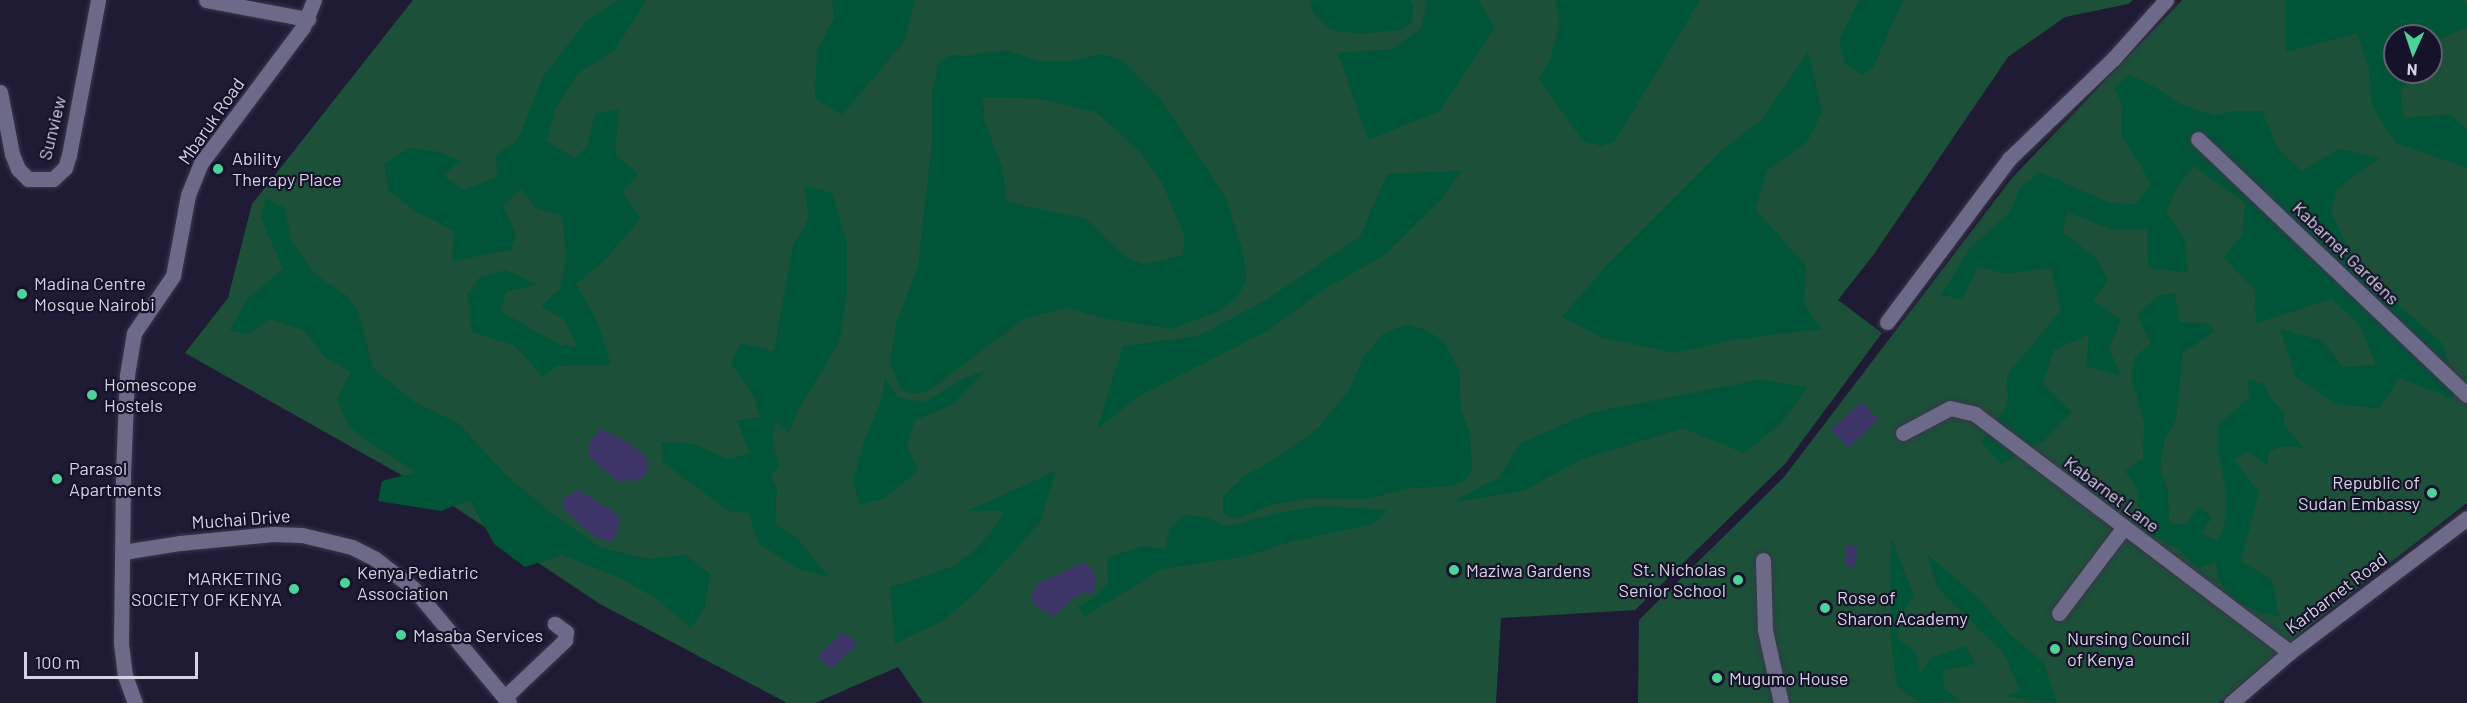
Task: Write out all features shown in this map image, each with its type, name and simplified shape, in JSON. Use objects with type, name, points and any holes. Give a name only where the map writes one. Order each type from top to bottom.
[{"type":"street","name":"Sunview","points":[[0,92],[12,154],[18,170],[28,178],[53,179],[65,168],[69,155],[98,0]]},
{"type":"street","points":[[206,0],[308,19]]},
{"type":"street","name":"Mbaruk Road","points":[[135,703],[122,659],[127,385],[134,333],[173,276],[188,195],[201,163],[308,19],[314,0]]},
{"type":"street","points":[[1887,322],[2009,159],[2114,58],[2166,0]]},
{"type":"street","name":"Kabarnet Gardens","points":[[2198,139],[2467,395]]},
{"type":"street","name":"Kabarnet Lane","points":[[1903,433],[1950,408],[1975,414],[2290,652]]},
{"type":"street","name":"Karbarnet Road","points":[[2231,703],[2290,652],[2467,518]]},
{"type":"street","points":[[2059,613],[2124,527]]},
{"type":"street","name":"Muchai Drive","points":[[123,552],[219,538],[273,534],[302,535],[352,547],[374,558],[413,588],[507,700]]},
{"type":"street","points":[[1763,560],[1765,630],[1781,703]]},
{"type":"street","points":[[507,700],[565,640],[566,632],[555,624]]},
{"type":"green space","points":[[413,0],[2133,0],[2128,4],[2065,17],[2008,57],[1874,254],[1838,300],[1882,333],[1785,464],[1635,610],[1501,618],[1496,703],[923,703],[898,667],[815,703],[787,703],[600,604],[435,494],[185,353],[228,298],[252,204]]},
{"type":"green space","points":[[618,0],[646,0],[615,50],[578,73],[556,108],[546,141],[574,158],[587,147],[595,114],[619,109],[615,154],[638,174],[622,192],[641,218],[605,260],[576,284],[597,320],[611,365],[556,366],[543,377],[514,345],[473,333],[467,295],[480,277],[506,270],[538,285],[507,291],[500,311],[560,345],[577,347],[564,319],[541,307],[560,289],[566,257],[562,215],[536,208],[521,189],[503,206],[516,234],[511,250],[452,261],[454,231],[415,211],[389,191],[384,164],[410,148],[439,152],[461,161],[443,175],[464,190],[497,177],[496,155],[518,140],[543,76],[586,22]]},
{"type":"green space","points":[[832,0],[915,0],[904,42],[842,115],[815,98],[817,51],[834,18]]},
{"type":"green space","points":[[1310,0],[1410,0],[1413,7],[1412,22],[1399,30],[1360,34],[1331,30],[1313,13]]},
{"type":"green space","points":[[1427,0],[1478,0],[1495,27],[1440,111],[1368,140],[1338,53],[1392,49],[1422,28]]},
{"type":"green space","points":[[1555,0],[1700,0],[1615,141],[1601,146],[1583,141],[1539,79],[1551,58],[1560,21]]},
{"type":"green space","points":[[1859,0],[1904,0],[1873,68],[1862,75],[1845,64],[1839,40]]},
{"type":"green space","points":[[2182,0],[2467,0],[2467,503],[2313,623],[2219,703],[1638,703],[1639,620],[1784,477],[2012,178]]},
{"type":"green space","points":[[2286,0],[2463,0],[2467,5],[2467,27],[2443,37],[2443,24],[2383,24],[2383,84],[2407,84],[2400,89],[2404,118],[2449,114],[2467,129],[2467,168],[2396,143],[2372,106],[2369,69],[2357,33],[2286,52]]},
{"type":"green space","points":[[1006,50],[1040,61],[1067,62],[1101,54],[1122,60],[1161,100],[1226,198],[1242,249],[1247,280],[1237,297],[1219,311],[1172,329],[1107,319],[1067,308],[1025,318],[928,391],[915,394],[901,390],[890,362],[896,325],[918,266],[932,142],[932,93],[939,62],[951,55],[967,56]],"holes":[[[983,97],[1036,98],[1096,112],[1141,153],[1163,184],[1185,238],[1183,255],[1145,264],[1127,258],[1086,219],[1007,202],[1002,167],[984,120]]]},
{"type":"green space","points":[[1808,52],[1822,112],[1807,142],[1768,169],[1755,209],[1806,266],[1804,305],[1822,329],[1738,339],[1674,353],[1601,337],[1562,317],[1607,265],[1721,151],[1763,118]]},
{"type":"green space","points":[[2129,75],[2150,84],[2182,105],[2215,116],[2234,111],[2262,111],[2277,148],[2302,171],[2339,149],[2379,158],[2337,189],[2331,211],[2346,244],[2360,264],[2384,292],[2444,345],[2454,399],[2399,378],[2379,408],[2335,404],[2295,376],[2280,329],[2323,341],[2343,367],[2376,365],[2361,327],[2332,299],[2256,323],[2255,291],[2224,257],[2242,235],[2245,203],[2194,166],[2175,190],[2166,213],[2184,238],[2188,273],[2148,268],[2147,230],[2113,230],[2067,212],[2063,232],[2097,259],[2108,280],[2093,300],[2121,319],[2109,349],[2121,376],[2086,366],[2089,334],[2054,350],[2043,384],[2071,412],[2045,440],[2001,464],[1981,443],[2008,405],[2007,375],[2061,310],[2051,268],[2007,274],[1978,267],[1962,299],[1941,295],[1971,247],[2009,213],[2020,188],[2040,172],[2110,203],[2136,204],[2151,183],[2121,135],[2122,104],[2114,88]]},
{"type":"green space","points":[[1462,171],[1438,203],[1383,256],[1326,288],[1269,330],[1139,396],[1097,429],[1123,346],[1199,336],[1266,300],[1360,237],[1387,174]]},
{"type":"green space","points":[[804,186],[832,193],[847,244],[847,294],[839,342],[798,410],[789,432],[776,422],[772,438],[779,467],[771,475],[777,488],[775,524],[798,539],[828,576],[798,569],[758,543],[749,513],[729,511],[664,463],[661,442],[693,444],[728,459],[750,453],[737,421],[760,417],[753,394],[731,364],[740,343],[774,351],[793,246],[809,218]]},
{"type":"green space","points":[[266,198],[285,208],[291,241],[314,273],[347,296],[358,311],[373,368],[414,402],[458,423],[508,477],[554,515],[601,548],[648,559],[686,555],[710,574],[705,607],[691,628],[658,600],[623,579],[562,555],[525,567],[494,544],[470,500],[441,511],[378,501],[382,481],[417,472],[371,444],[348,425],[337,399],[351,372],[324,356],[304,330],[270,319],[248,334],[230,331],[247,299],[283,269],[261,218]]},
{"type":"green space","points":[[2175,294],[2180,322],[2206,323],[2215,331],[2183,353],[2176,420],[2165,438],[2160,468],[2168,492],[2169,523],[2186,525],[2198,507],[2212,517],[2201,534],[2218,541],[2226,519],[2226,490],[2218,450],[2218,425],[2249,398],[2248,380],[2263,383],[2272,400],[2284,412],[2284,425],[2304,448],[2284,446],[2269,451],[2267,465],[2247,451],[2234,460],[2259,492],[2241,561],[2272,580],[2279,616],[2259,612],[2228,597],[2217,575],[2216,562],[2197,568],[2179,549],[2150,534],[2139,513],[2138,490],[2125,471],[2143,459],[2144,423],[2131,375],[2135,357],[2151,344],[2137,315],[2159,295]]},
{"type":"green space","points":[[1408,324],[1428,331],[1445,343],[1459,370],[1461,409],[1470,435],[1472,470],[1464,481],[1453,486],[1410,488],[1366,499],[1307,498],[1272,505],[1235,519],[1223,513],[1223,496],[1243,477],[1278,457],[1318,428],[1349,390],[1363,358],[1383,334]]},
{"type":"green space","points":[[986,370],[952,405],[915,420],[907,447],[918,470],[885,498],[860,505],[853,482],[864,441],[882,399],[885,378],[898,398],[924,402],[965,378]]},
{"type":"green space","points":[[1758,380],[1808,387],[1781,423],[1744,453],[1683,428],[1580,460],[1524,491],[1452,502],[1498,478],[1521,443],[1590,413]]},
{"type":"green space","points":[[1056,471],[1040,522],[1010,556],[974,594],[944,620],[895,644],[890,587],[952,567],[977,548],[998,523],[1004,511],[968,511]]},
{"type":"green space","points":[[1320,506],[1387,510],[1373,524],[1297,540],[1243,557],[1162,569],[1085,616],[1078,606],[1093,599],[1108,583],[1107,558],[1143,546],[1165,549],[1170,528],[1185,515],[1206,517],[1228,527],[1276,513]]},
{"type":"green space","points":[[1892,538],[1914,596],[1904,611],[1897,638],[1915,651],[1920,673],[1932,657],[1966,646],[1975,664],[1942,670],[1945,689],[1961,701],[1920,703],[1897,686],[1891,642]]},
{"type":"green space","points":[[1927,554],[1978,598],[2012,636],[2044,663],[2057,703],[2006,696],[2020,690],[2005,654],[1937,587]]},
{"type":"shaded area","points":[[1862,402],[1879,420],[1848,448],[1831,429]]},
{"type":"shaded area","points":[[600,428],[631,444],[648,458],[648,471],[640,480],[617,481],[590,458],[588,445]]},
{"type":"shaded area","points":[[578,490],[612,510],[619,519],[618,533],[610,542],[594,536],[564,510],[563,499]]},
{"type":"shaded area","points":[[1846,545],[1857,546],[1856,567],[1845,566]]},
{"type":"shaded area","points":[[1084,562],[1094,571],[1096,582],[1093,594],[1085,592],[1072,599],[1054,617],[1034,605],[1031,595],[1037,584]]},
{"type":"shaded area","points":[[843,632],[858,644],[831,669],[817,656]]},
{"type":"place","name":"Ability Therapy Place","points":[[218,169]]},
{"type":"place","name":"Madina Centre Mosque Nairobi","points":[[22,294]]},
{"type":"place","name":"Homescope Hostels","points":[[92,395]]},
{"type":"place","name":"Parasol Apartments","points":[[57,479]]},
{"type":"place","name":"Republic of Sudan Embassy","points":[[2432,493]]},
{"type":"place","name":"Maziwa Gardens","points":[[1454,570]]},
{"type":"place","name":"St. Nicholas Senior School","points":[[1738,580]]},
{"type":"place","name":"Kenya Pediatric Association","points":[[345,583]]},
{"type":"place","name":"MARKETING SOCIETY OF KENYA","points":[[294,589]]},
{"type":"place","name":"Rose of Sharon Academy","points":[[1825,608]]},
{"type":"place","name":"Masaba Services","points":[[401,635]]},
{"type":"place","name":"Nursing Council of Kenya","points":[[2055,649]]},
{"type":"place","name":"Mugumo House","points":[[1717,678]]}]
